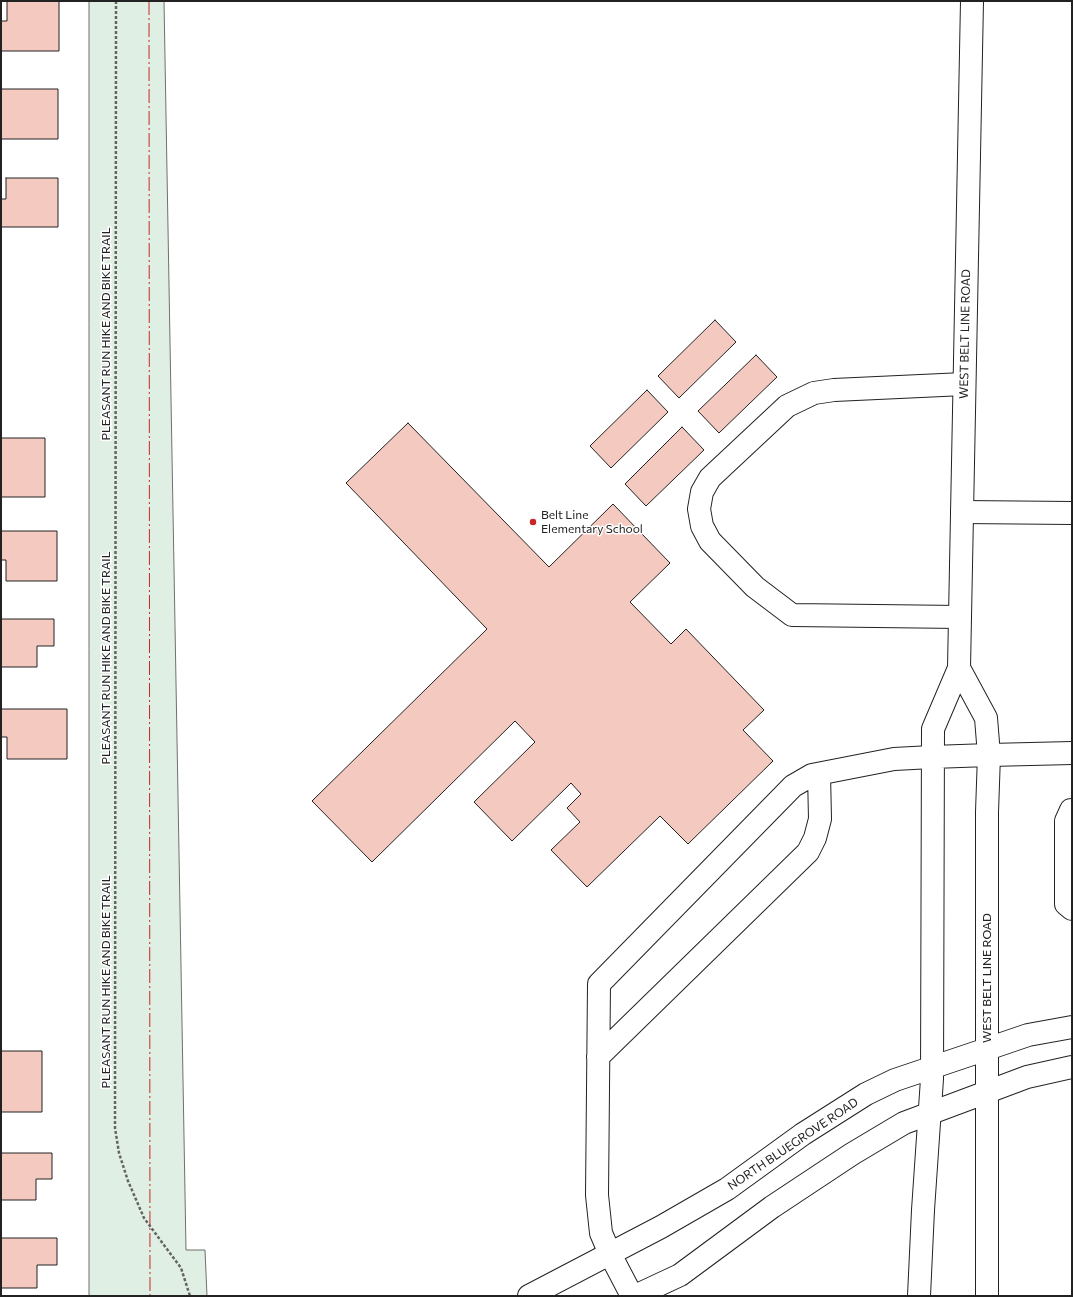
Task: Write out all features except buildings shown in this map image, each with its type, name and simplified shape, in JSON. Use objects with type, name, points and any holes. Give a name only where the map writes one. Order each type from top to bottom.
[{"type":"main road","name":"WEST BELT LINE ROAD","points":[[919,1296],[932,1067],[933,729],[959,668],[972,1]]},
{"type":"main road","points":[[960,617],[792,615],[755,587],[710,541],[702,526],[699,509],[702,492],[710,478],[787,406],[814,393],[834,390],[964,384]]},
{"type":"main road","points":[[962,512],[1072,513]]},
{"type":"main road","name":"WEST BELT LINE ROAD","points":[[959,668],[986,718],[989,755],[987,812],[987,1296]]},
{"type":"main road","points":[[632,1296],[601,1233],[596,1195],[599,984],[793,786],[812,775],[894,759],[1072,753]]},
{"type":"main road","points":[[598,1057],[808,852],[815,838],[820,819],[819,774]]},
{"type":"main road","points":[[1072,810],[1070,810],[1066,821],[1066,904],[1072,909]]},
{"type":"main road","name":"NORTH BLUEGROVE ROAD","points":[[529,1296],[661,1227],[727,1189],[803,1134],[866,1094],[895,1080],[1028,1035],[1072,1027]]},
{"type":"main road","points":[[635,1296],[680,1275],[772,1207],[852,1154],[904,1123],[1027,1077],[1072,1067]]},
{"type":"path","name":"PLEASANT RUN HIKE AND BIKE TRAIL","points":[[116,1],[115,1128],[119,1153],[128,1182],[144,1218],[180,1268],[190,1296]]},
{"type":"green space","points":[[89,1],[164,1],[186,1250],[205,1250],[207,1296],[89,1296]]},
{"type":"power","points":[[149,1],[150,1296]]},
{"type":"place","name":"Belt Line Elementary School","points":[[533,522]]}]
